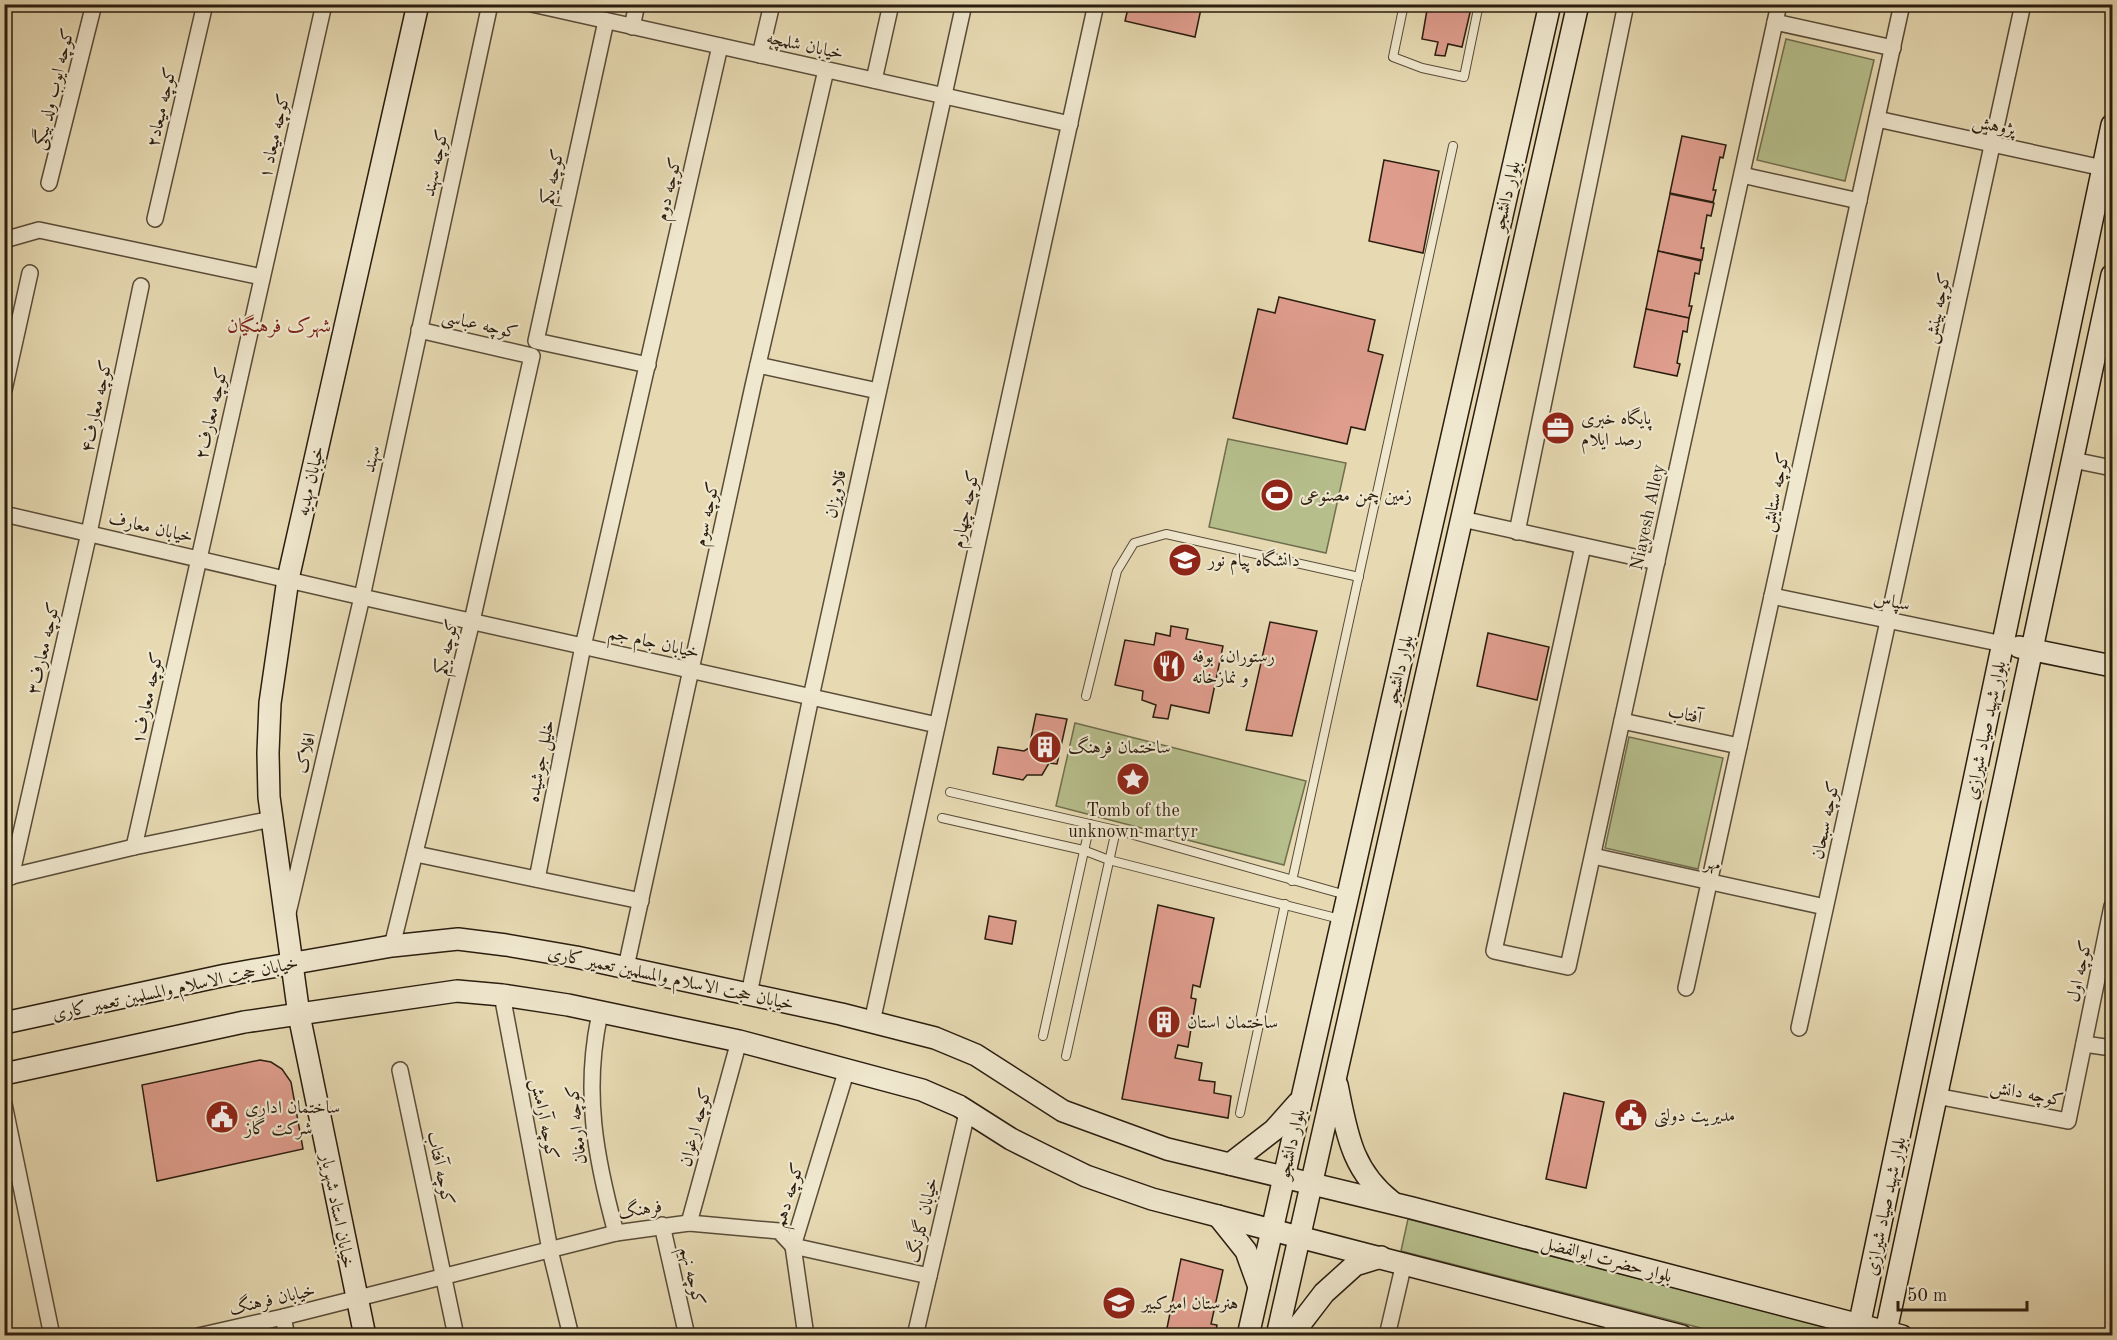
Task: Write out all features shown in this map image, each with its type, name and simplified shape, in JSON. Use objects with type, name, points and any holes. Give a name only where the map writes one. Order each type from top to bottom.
[{"type":"main road","name":"خیابان مهدیه","points":[[293,963],[272,819],[268,753],[270,703],[288,579],[418,4]]},
{"type":"main road","name":"بلوار دانشجو","points":[[1248,1335],[1550,4]]},
{"type":"main road","name":"بلوار دانشجو","points":[[1277,1335],[1578,4]]},
{"type":"main road","name":"بلوار شهید صیاد شیرازی","points":[[1858,1330],[2112,125]]},
{"type":"main road","name":"بلوار شهید صیاد شیرازی","points":[[1891,1334],[1936,1096],[2112,275]]},
{"type":"main road","points":[[2003,644],[2112,666]]},
{"type":"main road","name":"خیابان حجت الاسلام والمسلمین تعمیر کاری","points":[[4,1023],[226,975],[392,946],[458,939],[626,967],[935,1038],[976,1055],[1062,1111],[1167,1149],[1312,1184]]},
{"type":"main road","name":"خیابان استاد شهریار","points":[[293,963],[299,1015],[365,1335]]},
{"type":"main road","points":[[4,1074],[244,1022],[458,991],[502,995],[739,1041],[922,1090],[958,1106],[1011,1139],[1086,1176],[1152,1199],[1404,1263],[1613,1327],[1682,1335]]},
{"type":"main road","points":[[1335,1079],[1347,1132],[1359,1167],[1374,1188],[1395,1204]]},
{"type":"main road","points":[[1230,1164],[1279,1125],[1302,1097]]},
{"type":"main road","name":"بلوار حضرت ابوالفضل","points":[[1312,1184],[1395,1204],[1858,1330],[1891,1334]]},
{"type":"main road","points":[[1218,1216],[1246,1251],[1259,1287]]},
{"type":"main road","points":[[1291,1335],[1324,1293],[1355,1265],[1382,1257]]},
{"type":"street","name":"کوچه ایوب ولد بیگی","points":[[50,183],[94,4]]},
{"type":"street","name":"کوچه میعاد۲","points":[[155,219],[205,4]]},
{"type":"street","name":"کوچه میعاد ۱","points":[[262,277],[324,4]]},
{"type":"street","name":"کوچه سهند","points":[[419,330],[490,4]]},
{"type":"street","name":"خیابان شلمچه","points":[[532,4],[1070,124]]},
{"type":"street","points":[[632,27],[637,4]]},
{"type":"street","points":[[760,55],[772,4]]},
{"type":"street","points":[[874,80],[891,4]]},
{"type":"street","name":"قلاویزان","points":[[748,994],[964,4]]},
{"type":"street","name":"کوچه چهارم","points":[[872,1022],[1096,4]]},
{"type":"street","points":[[1517,532],[1626,4]]},
{"type":"street","name":"Niayesh Alley","points":[[1583,546],[1494,951],[1568,967],[1779,4]]},
{"type":"street","name":"کوچه ستایش","points":[[1686,988],[1902,4]]},
{"type":"street","name":"کوچه بینش","points":[[1889,620],[2023,4]]},
{"type":"street","name":"کوچه یکم","points":[[606,21],[536,341],[648,365]]},
{"type":"street","points":[[1775,22],[1893,48]]},
{"type":"street","name":"کوچه دوم","points":[[648,365],[720,46]]},
{"type":"street","name":"کوچه سوم","points":[[626,967],[758,365],[826,70]]},
{"type":"street","name":"پژوهش","points":[[1877,119],[2103,168]]},
{"type":"street","points":[[1742,175],[1859,201]]},
{"type":"street","points":[[4,240],[39,230],[262,277]]},
{"type":"street","points":[[4,390],[30,273]]},
{"type":"street","name":"کوچه معارف۲","points":[[198,558],[262,277]]},
{"type":"street","name":"کوچه معارف۴","points":[[89,533],[141,286]]},
{"type":"street","name":"کوچه عباسی","points":[[419,330],[532,356]]},
{"type":"street","name":"سهند","points":[[362,597],[419,330]]},
{"type":"street","name":"کوچه یکم","points":[[392,946],[472,621],[532,356]]},
{"type":"street","name":"خلیل جوشیده","points":[[537,879],[583,649],[648,365]]},
{"type":"street","points":[[758,365],[878,391]]},
{"type":"street","points":[[2073,460],[2112,468]]},
{"type":"street","name":"خیابان معارف","points":[[4,513],[362,597]]},
{"type":"street","points":[[1462,519],[1657,562]]},
{"type":"street","name":"کوچه معارف۳","points":[[8,877],[89,533]]},
{"type":"street","name":"کوچه معارف۱","points":[[134,847],[198,558]]},
{"type":"street","name":"سپاس","points":[[1772,596],[2003,644]]},
{"type":"street","name":"خیابان جام جم","points":[[362,597],[472,621],[583,649],[691,670],[937,725]]},
{"type":"street","name":"افلاک","points":[[287,918],[362,597]]},
{"type":"street","name":"کوچه سبحان","points":[[1799,1028],[1889,620]]},
{"type":"street","name":"آفتاب","points":[[1622,721],[1739,746]]},
{"type":"street","points":[[8,877],[134,847],[272,819]]},
{"type":"street","points":[[416,854],[641,902]]},
{"type":"street","name":"مهر","points":[[1593,856],[1825,907]]},
{"type":"street","name":"کوچه اول","points":[[2084,1044],[2112,906]]},
{"type":"street","name":"کوچه آرامش","points":[[502,995],[550,1250],[571,1335]]},
{"type":"street","name":"کوچه ارمغان","points":[[600,1013],[592,1048],[591,1098],[601,1171],[616,1233]]},
{"type":"street","name":"کوچه ارغوان","points":[[689,1223],[739,1041]]},
{"type":"street","points":[[2084,1044],[2112,1048]]},
{"type":"street","name":"کوچه دانش","points":[[1936,1096],[2068,1121],[2084,1044]]},
{"type":"street","name":"کوچه دهم","points":[[806,1335],[793,1246],[847,1069]]},
{"type":"street","name":"کوچه آفتاب","points":[[400,1070],[456,1335]]},
{"type":"street","points":[[4,1104],[52,1335]]},
{"type":"street","name":"خیابان گلرنگ","points":[[915,1335],[967,1113]]},
{"type":"street","name":"فرهنگ","points":[[356,1299],[444,1274],[616,1233],[689,1223],[779,1231],[793,1246],[928,1276]]},
{"type":"street","name":"کوچه نهم","points":[[662,1225],[687,1335]]},
{"type":"street","points":[[1387,1335],[1404,1263]]},
{"type":"street","name":"خیابان فرهنگ","points":[[198,1335],[356,1299]]},
{"type":"street","points":[[283,1317],[288,1335]]},
{"type":"lane","points":[[1404,4],[1393,57],[1422,68],[1464,78],[1479,4]]},
{"type":"lane","points":[[1292,881],[1453,146]]},
{"type":"lane","points":[[1086,696],[1117,571],[1134,543],[1166,534],[1359,577]]},
{"type":"lane","points":[[950,792],[1116,830],[1347,895]]},
{"type":"lane","points":[[942,818],[1083,850],[1109,860],[1342,920]]},
{"type":"lane","points":[[1043,1036],[1090,824]]},
{"type":"lane","points":[[1066,1056],[1116,830]]},
{"type":"lane","points":[[1240,1113],[1285,904]]},
{"type":"green space","points":[[1786,39],[1874,60],[1845,181],[1757,160]]},
{"type":"green space","name":"زمین چمن مصنوعی","points":[[1228,439],[1346,463],[1326,553],[1209,527]]},
{"type":"green space","points":[[1075,723],[1306,781],[1284,865],[1056,806]]},
{"type":"green space","points":[[1629,737],[1723,758],[1698,869],[1605,848]]},
{"type":"green space","points":[[1408,1219],[1826,1327],[1823,1335],[1728,1335],[1401,1251]]},
{"type":"building","points":[[1129,4],[1202,4],[1195,37],[1125,21]]},
{"type":"building","points":[[1428,4],[1472,4],[1462,47],[1448,44],[1445,56],[1435,55],[1438,42],[1422,39]]},
{"type":"building","points":[[1682,136],[1726,145],[1723,158],[1720,157],[1713,190],[1716,190],[1713,202],[1670,193]]},
{"type":"building","points":[[1384,160],[1439,171],[1423,253],[1369,241]]},
{"type":"building","points":[[1670,194],[1714,203],[1711,216],[1707,215],[1701,248],[1704,248],[1702,260],[1658,251]]},
{"type":"building","points":[[1658,251],[1701,261],[1699,274],[1695,273],[1689,318],[1646,309]]},
{"type":"building","points":[[1279,297],[1375,320],[1368,351],[1383,355],[1365,430],[1351,427],[1347,444],[1233,418],[1258,309],[1275,313]]},
{"type":"building","points":[[1646,309],[1689,318],[1687,332],[1683,331],[1677,376],[1634,367]]},
{"type":"building","points":[[1270,622],[1317,631],[1292,736],[1246,730]]},
{"type":"building","name":"رستوران، بوفه و نمازخانه","points":[[1171,626],[1188,629],[1186,639],[1223,646],[1209,713],[1171,705],[1168,719],[1153,717],[1156,705],[1142,700],[1143,691],[1115,685],[1125,640],[1154,645],[1156,633],[1170,636]]},
{"type":"building","points":[[1488,633],[1549,647],[1537,700],[1477,686]]},
{"type":"building","name":"ساختمان فرهنگ","points":[[1036,714],[1067,719],[1057,764],[1049,763],[1042,775],[1027,775],[1023,780],[993,774],[998,747],[1024,751],[1029,748]]},
{"type":"building","name":"ساختمان استان","points":[[1158,905],[1214,918],[1200,987],[1193,985],[1191,998],[1196,999],[1188,1047],[1178,1045],[1175,1058],[1202,1063],[1199,1080],[1215,1082],[1214,1093],[1231,1096],[1228,1118],[1122,1099]]},
{"type":"building","points":[[989,916],[1016,921],[1012,944],[985,939]]},
{"type":"building","name":"ساختمان اداری شرکت گاز","points":[[260,1060],[271,1062],[282,1069],[291,1082],[303,1149],[157,1181],[142,1085]]},
{"type":"building","points":[[1564,1093],[1604,1102],[1586,1188],[1546,1179]]},
{"type":"building","points":[[1181,1259],[1223,1270],[1211,1324],[1217,1325],[1215,1336],[1170,1336],[1166,1333]]},
{"type":"place","name":"پایگاه خبری رصد ایلام","points":[[1558,428]]},
{"type":"place","name":"زمین چمن مصنوعی","points":[[1277,495]]},
{"type":"place","name":"دانشگاه پیام نور","points":[[1185,560]]},
{"type":"place","name":"رستوران، بوفه و نمازخانه","points":[[1169,666]]},
{"type":"place","name":"ساختمان فرهنگ","points":[[1045,747]]},
{"type":"place","name":"Tomb of the unknown martyr","points":[[1133,779]]},
{"type":"place","name":"ساختمان استان","points":[[1164,1022]]},
{"type":"place","name":"مدیریت دولتی","points":[[1631,1115]]},
{"type":"place","name":"ساختمان اداری شرکت گاز","points":[[222,1117]]},
{"type":"place","name":"هنرستان امیرکبیر","points":[[1119,1303]]},
{"type":"district","name":"شهرک فرهنگیان","points":[[279,325]]}]
